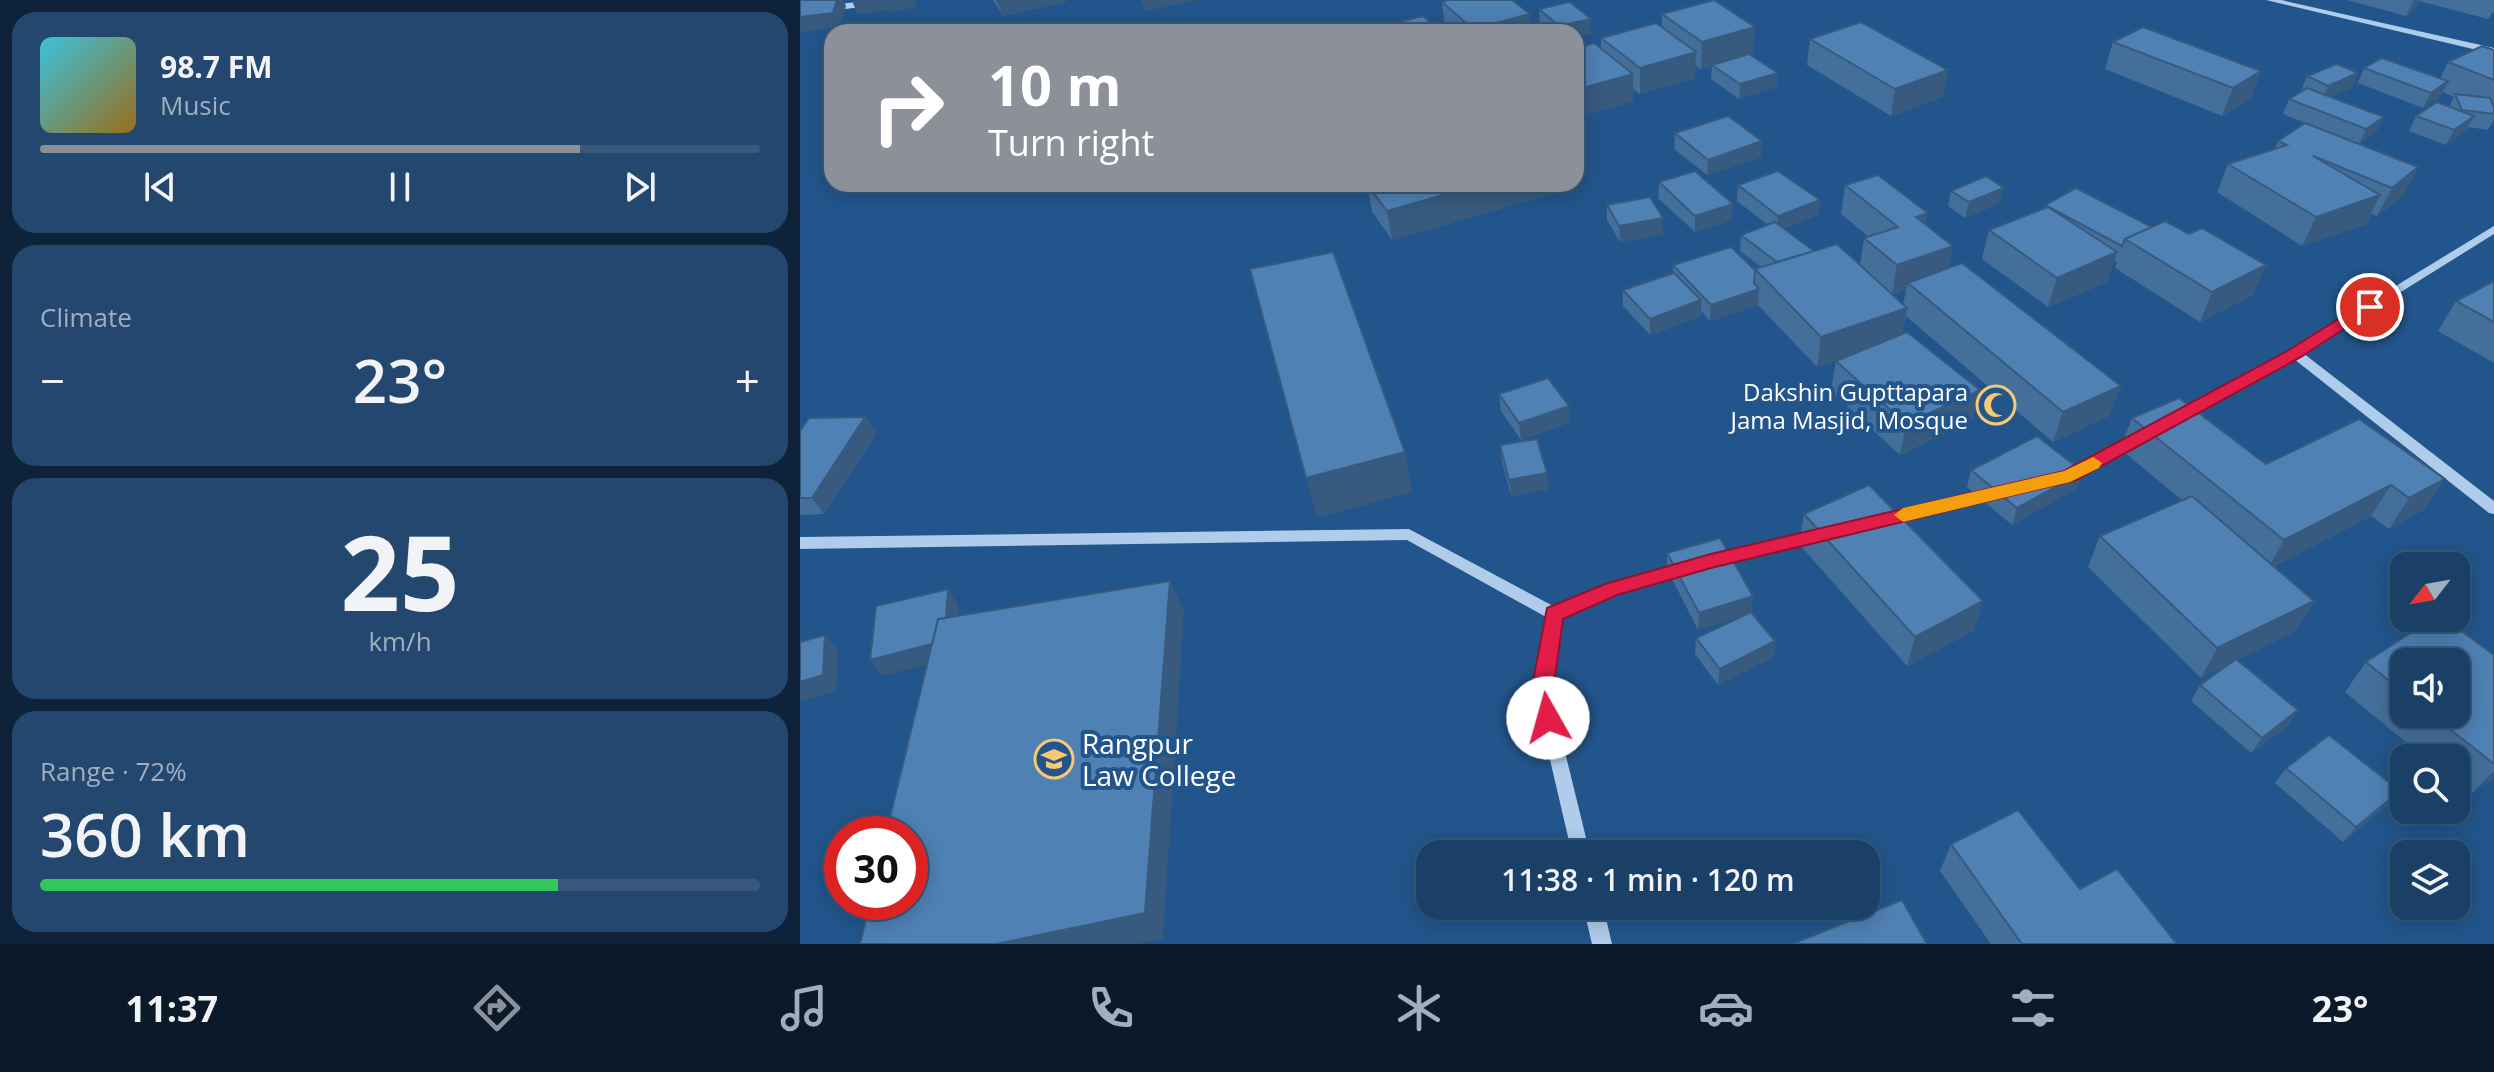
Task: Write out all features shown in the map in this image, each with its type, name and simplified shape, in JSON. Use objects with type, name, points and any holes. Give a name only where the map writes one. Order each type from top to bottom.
[{"type":"street","points":[[800,12],[891,0]]},
{"type":"street","points":[[2270,0],[2494,51]]},
{"type":"street","points":[[2055,479],[2070,476],[2295,353],[2494,229]]},
{"type":"street","points":[[2295,353],[2494,509]]},
{"type":"street","points":[[1860,525],[2010,490]]},
{"type":"street","points":[[1554,614],[1612,589],[1831,533]]},
{"type":"street","points":[[800,543],[1409,534],[1554,614]]},
{"type":"street","points":[[1554,614],[1542,691],[1578,840]]},
{"type":"street","points":[[1596,920],[1602,944]]},
{"type":"building","points":[[800,0],[837,0],[833,13],[800,17]]},
{"type":"building","points":[[1512,0],[1530,14],[1492,24],[1467,24],[1442,2]]},
{"type":"building","points":[[1714,0],[1755,27],[1702,42],[1662,14]]},
{"type":"building","points":[[1570,2],[1591,19],[1557,24],[1539,9]]},
{"type":"building","points":[[1423,16],[1432,24],[1391,24]]},
{"type":"building","points":[[1861,22],[1948,70],[1895,89],[1810,39]]},
{"type":"building","points":[[1656,23],[1696,52],[1640,68],[1601,38]]},
{"type":"building","points":[[2143,27],[2261,71],[2233,88],[2113,42]]},
{"type":"building","points":[[1594,43],[1633,74],[1584,88],[1584,46]]},
{"type":"building","points":[[2482,46],[2494,50],[2494,80],[2448,62]]},
{"type":"building","points":[[1749,54],[1778,73],[1740,84],[1712,65]]},
{"type":"building","points":[[2382,58],[2448,81],[2431,93],[2364,68]]},
{"type":"building","points":[[2337,64],[2358,73],[2328,86],[2307,76]]},
{"type":"building","points":[[2307,88],[2384,117],[2366,129],[2289,99]]},
{"type":"building","points":[[2455,94],[2490,98],[2494,114],[2462,110]]},
{"type":"building","points":[[2437,102],[2474,116],[2454,130],[2416,116]]},
{"type":"building","points":[[1728,116],[1762,141],[1708,160],[1675,133]]},
{"type":"building","points":[[2305,123],[2418,167],[2392,188],[2313,156],[2380,195],[2316,217],[2228,164],[2287,145],[2278,141]]},
{"type":"building","points":[[1695,171],[1733,204],[1695,216],[1659,182]]},
{"type":"building","points":[[1778,171],[1820,200],[1778,216],[1738,185]]},
{"type":"building","points":[[1878,175],[1928,213],[1916,217],[1953,246],[1897,265],[1864,238],[1898,227],[1845,185]]},
{"type":"building","points":[[1986,176],[2004,188],[1969,202],[1951,191]]},
{"type":"building","points":[[2076,188],[2152,227],[2125,239],[2122,246],[2045,205]]},
{"type":"building","points":[[1373,192],[1454,192],[1387,211]]},
{"type":"building","points":[[1650,197],[1663,218],[1619,226],[1607,205]]},
{"type":"building","points":[[2048,207],[2117,252],[2057,278],[1989,230]]},
{"type":"building","points":[[2165,221],[2189,234],[2202,228],[2266,265],[2212,292],[2125,239]]},
{"type":"building","points":[[1775,222],[1814,251],[1777,262],[1741,235]]},
{"type":"building","points":[[1837,244],[1907,308],[1821,337],[1755,269]]},
{"type":"building","points":[[1731,247],[1755,270],[1754,283],[1759,289],[1711,305],[1673,265]]},
{"type":"building","points":[[1333,252],[1405,452],[1306,478],[1250,269]]},
{"type":"building","points":[[1962,263],[2121,386],[2063,412],[1908,283]]},
{"type":"building","points":[[1674,273],[1701,300],[1650,319],[1623,290]]},
{"type":"building","points":[[2494,281],[2494,322],[2456,301]]},
{"type":"building","points":[[1907,332],[1980,390],[1906,424],[1836,361]]},
{"type":"building","points":[[1548,378],[1569,406],[1519,423],[1499,394]]},
{"type":"building","points":[[2179,398],[2266,464],[2359,419],[2445,479],[2409,498],[2391,485],[2284,540],[2132,418]]},
{"type":"building","points":[[865,417],[812,498],[800,498],[800,431],[809,418]]},
{"type":"building","points":[[2037,436],[2083,472],[2017,508],[1971,470]]},
{"type":"building","points":[[1537,439],[1547,473],[1509,480],[1500,445]]},
{"type":"building","points":[[1869,485],[1983,601],[1915,637],[1804,514]]},
{"type":"building","points":[[2192,496],[2314,601],[2217,648],[2100,536]]},
{"type":"building","points":[[1720,538],[1753,596],[1699,613],[1667,553]]},
{"type":"building","name":"Rangpur Law College","points":[[1170,581],[1145,913],[996,944],[860,944],[866,920],[928,920],[928,816],[890,816],[938,619]]},
{"type":"building","points":[[948,589],[946,618],[938,619],[932,644],[870,660],[876,606]]},
{"type":"building","points":[[1751,612],[1775,641],[1720,669],[1696,638]]},
{"type":"building","points":[[2412,632],[2463,632],[2494,655],[2494,764],[2449,728],[2470,728],[2470,648],[2390,648],[2390,682],[2366,662]]},
{"type":"building","points":[[825,635],[823,675],[800,682],[800,642]]},
{"type":"building","points":[[2236,659],[2298,710],[2262,738],[2200,685]]},
{"type":"building","points":[[2329,735],[2390,783],[2390,799],[2356,827],[2286,768]]},
{"type":"building","points":[[2018,810],[2080,889],[2117,869],[2177,944],[2022,944],[1951,844]]},
{"type":"building","points":[[1902,900],[1927,944],[1792,944],[1852,920],[1880,920],[1880,909]]},
{"type":"slow traffic","points":[[1903,515],[2070,476],[2093,463]]},
{"type":"place","name":"Dakshin Gupttapara Jama Masjid, Mosque","points":[[1996,405]]},
{"type":"place","name":"Rangpur Law College","points":[[1054,759]]},
{"type":"route","points":[[1548,718],[1542,691],[1554,614],[1612,589],[1711,561],[2070,476],[2295,353],[2370,307]]}]
